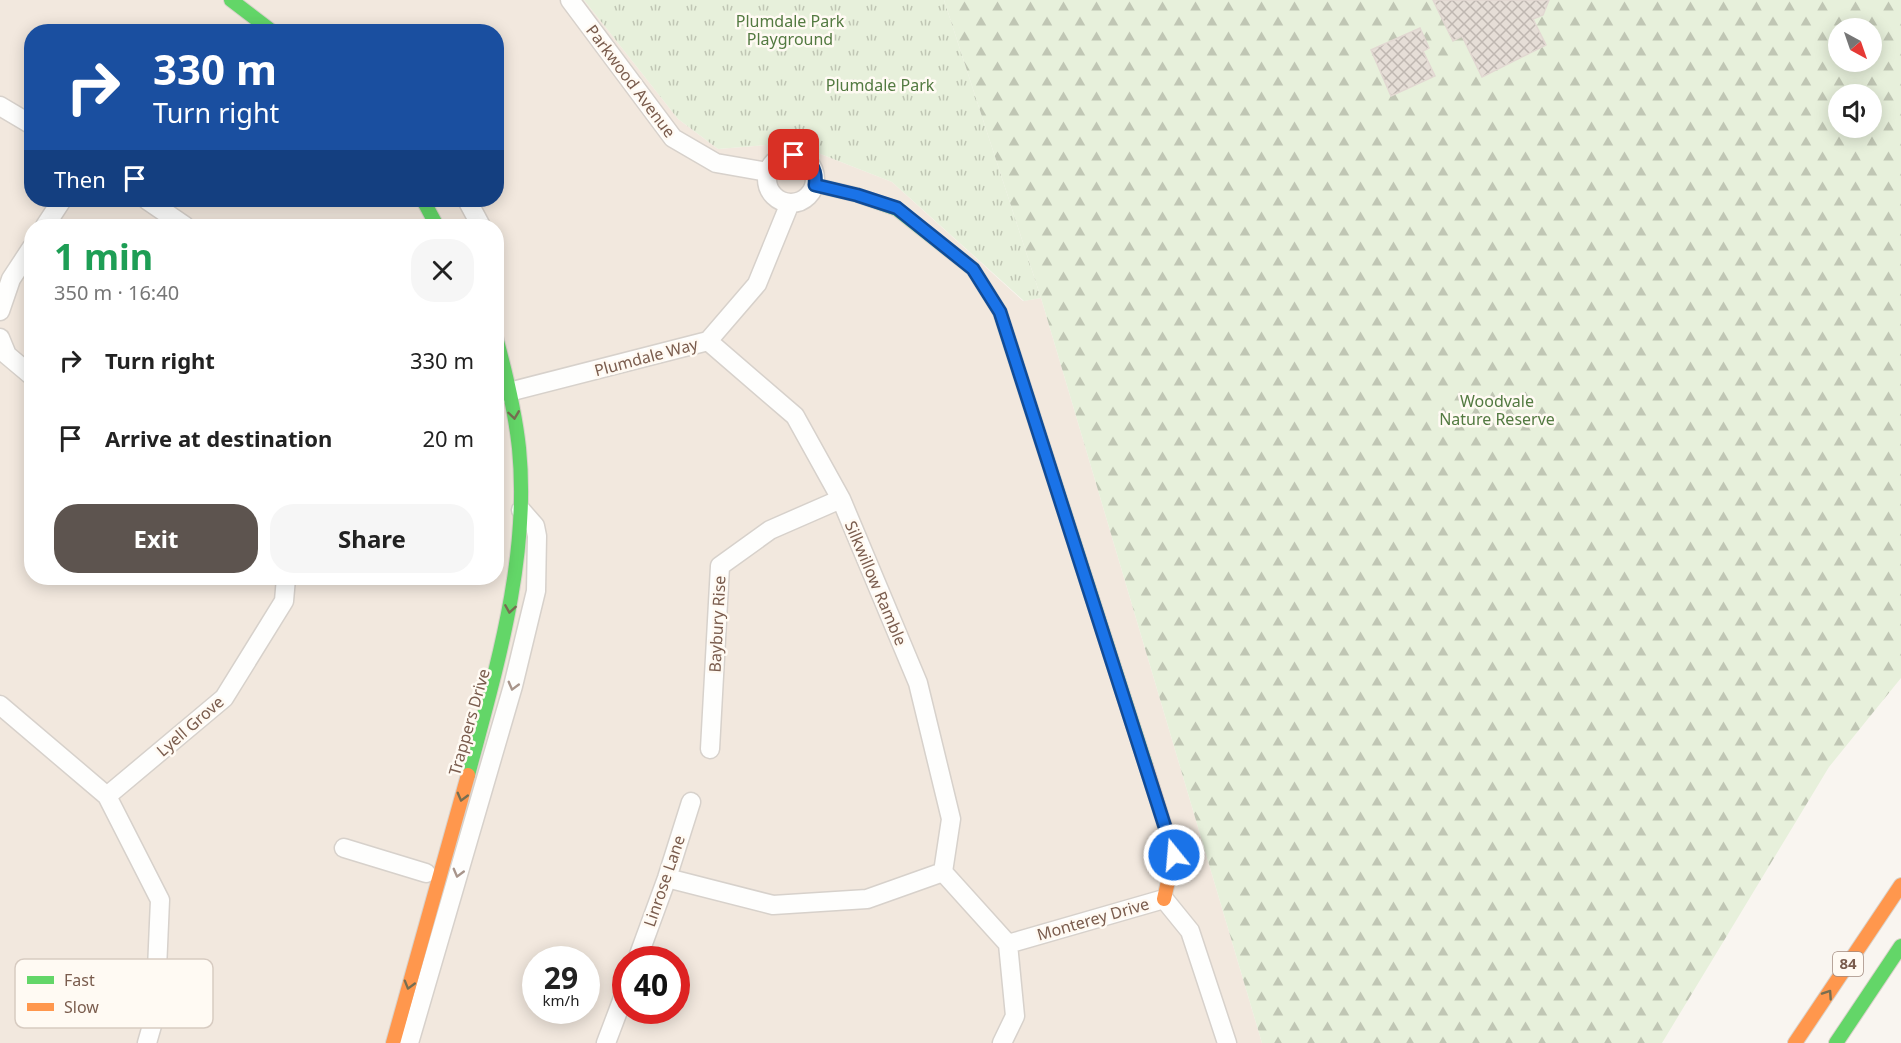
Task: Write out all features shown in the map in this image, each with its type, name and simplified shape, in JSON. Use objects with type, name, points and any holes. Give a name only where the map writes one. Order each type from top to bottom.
[{"type":"main road","points":[[231,0],[272,24]]},
{"type":"main road","points":[[252,0],[275,24]]},
{"type":"main road","points":[[815,185],[897,208],[973,269],[1000,312],[1174,855],[1164,899]]},
{"type":"main road","name":"Trappers Drive","points":[[393,1043],[445,861],[507,628],[518,553],[521,510],[520,474],[504,402]]},
{"type":"main road","name":"Trappers Drive","points":[[504,568],[506,478]]},
{"type":"main road","name":"Trappers Drive","points":[[413,918],[483,677],[501,585]]},
{"type":"main road","name":"84","points":[[1795,1043],[1901,885]]},
{"type":"main road","name":"84","points":[[1836,1043],[1901,946]]},
{"type":"street","name":"Parkwood Avenue","points":[[570,0],[673,138],[716,163],[768,172]]},
{"type":"street","points":[[0,106],[24,120]]},
{"type":"street","points":[[785,155],[802,157],[814,168],[815,185],[806,199],[790,203],[776,198],[771,193],[767,179],[768,172],[778,159],[785,155]]},
{"type":"street","name":"Plumdale Way","points":[[504,392],[708,341],[757,284],[790,203]]},
{"type":"street","points":[[157,207],[175,219]]},
{"type":"street","points":[[0,311],[11,279],[24,259]]},
{"type":"street","name":"Silkwillow Ramble","points":[[708,341],[795,416],[841,499],[918,683],[951,819],[943,872]]},
{"type":"street","points":[[2,351],[24,369]]},
{"type":"street","name":"Baybury Rise","points":[[710,749],[720,566],[770,530],[841,499]]},
{"type":"street","name":"Trappers Drive","points":[[409,1043],[513,686],[536,591],[537,536],[535,526],[521,510]]},
{"type":"street","name":"Lyell Grove","points":[[107,796],[224,698],[284,601],[285,585]]},
{"type":"street","points":[[0,705],[107,796],[160,900],[157,959]]},
{"type":"street","name":"Linrose Lane","points":[[642,946],[667,878],[690,802]]},
{"type":"street","points":[[344,848],[426,873]]},
{"type":"street","points":[[667,878],[773,905],[867,899],[943,872],[1008,944],[1015,1016],[1002,1043]]},
{"type":"street","name":"Monterey Drive","points":[[1008,944],[1164,899],[1190,931],[1227,1043]]},
{"type":"street","points":[[606,1043],[613,1024]]},
{"type":"street","points":[[147,1043],[151,1028]]},
{"type":"shaded area","points":[[0,0],[584,0],[678,119],[718,149],[778,144],[818,153],[892,182],[1023,301],[1041,298],[1262,1043],[0,1043]]},
{"type":"green space","name":"Plumdale Park","points":[[584,0],[944,0],[1041,298],[1024,301],[892,182],[818,153],[778,144],[718,149],[678,119]]},
{"type":"green space","name":"Woodvale Nature Reserve","points":[[944,0],[1901,0],[1901,678],[1829,767],[1662,1043],[1262,1043],[1041,298]]},
{"type":"building","points":[[1433,0],[1549,0],[1543,15],[1533,19],[1546,45],[1482,77],[1462,36],[1453,41]]},
{"type":"building","points":[[1420,28],[1429,48],[1423,51],[1435,76],[1391,96],[1371,50]]},
{"type":"traffic: fast","points":[[231,0],[262,24]]},
{"type":"traffic: fast","points":[[815,185],[857,195],[897,209],[973,269],[1000,312],[1146,766]]},
{"type":"traffic: fast","points":[[427,207],[433,219]]},
{"type":"traffic: fast","points":[[468,775],[508,613],[520,531],[519,448],[504,368]]},
{"type":"traffic: fast","points":[[1836,1043],[1901,946]]},
{"type":"traffic: slow","points":[[1146,766],[1174,855],[1164,899]]},
{"type":"traffic: slow","points":[[393,1043],[468,775]]},
{"type":"traffic: slow","points":[[1795,1043],[1901,885]]},
{"type":"route","points":[[794,155],[802,157],[814,168],[815,185],[897,208],[973,269],[1000,312],[1047,452],[1174,855]]},
{"type":"park label","name":"Plumdale Park Playground","points":[[790,30]]}]
